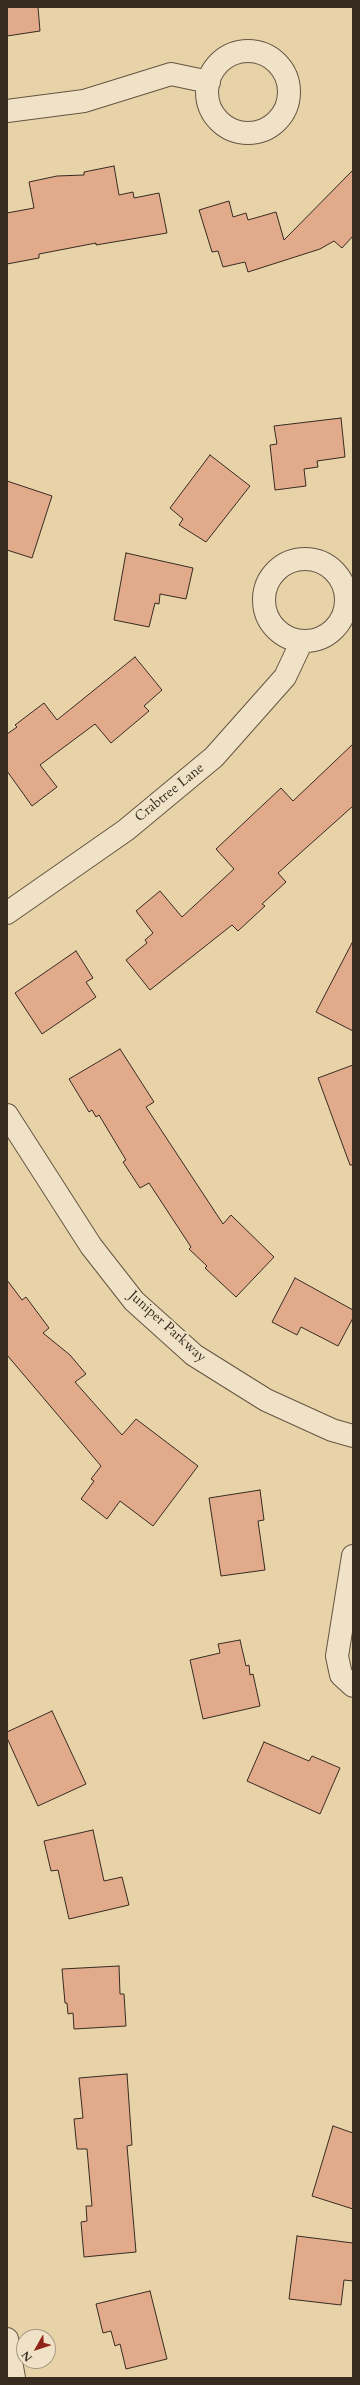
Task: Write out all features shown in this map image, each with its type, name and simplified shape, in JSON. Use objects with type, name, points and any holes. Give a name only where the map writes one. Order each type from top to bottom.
[{"type":"street","points":[[7,111],[84,101],[171,74],[209,82]]},
{"type":"street","name":"Crabtree Lane","points":[[7,913],[126,830],[214,757],[285,676],[302,641]]},
{"type":"street","name":"Juniper Parkway","points":[[7,1115],[91,1246],[134,1301],[194,1355],[266,1400],[332,1430],[353,1436]]},
{"type":"street","points":[[353,1556],[337,1656],[341,1675],[353,1686]]},
{"type":"street","points":[[7,2339],[14,2378]]},
{"type":"building","points":[[7,7],[38,7],[40,31],[7,36]]},
{"type":"building","points":[[114,166],[119,195],[133,192],[134,198],[159,193],[167,233],[96,245],[96,243],[39,254],[39,258],[7,264],[7,213],[34,208],[29,182],[57,176],[84,175],[84,172]]},
{"type":"building","points":[[353,170],[353,236],[342,248],[334,241],[320,249],[248,272],[245,262],[223,267],[218,251],[212,252],[199,210],[229,201],[233,217],[246,213],[248,220],[276,212],[284,240]]},
{"type":"building","points":[[341,418],[345,457],[317,461],[318,467],[304,469],[306,486],[275,490],[270,445],[277,444],[274,426]]},
{"type":"building","points":[[210,455],[250,486],[206,542],[179,525],[183,519],[170,508]]},
{"type":"building","points":[[7,481],[52,496],[32,558],[7,550]]},
{"type":"building","points":[[126,553],[193,568],[186,599],[160,594],[159,604],[155,603],[149,627],[114,620]]},
{"type":"building","points":[[135,657],[162,690],[144,706],[149,711],[111,743],[95,724],[40,765],[57,787],[32,806],[7,771],[7,734],[17,727],[15,725],[44,703],[57,720]]},
{"type":"building","points":[[353,744],[353,806],[278,873],[286,882],[262,904],[265,906],[238,931],[232,925],[150,990],[126,960],[147,943],[145,940],[153,933],[136,911],[160,891],[182,917],[234,869],[216,849],[281,788],[293,801]]},
{"type":"building","points":[[353,941],[353,1031],[316,1012]]},
{"type":"building","points":[[76,951],[93,978],[86,982],[96,997],[42,1034],[15,993]]},
{"type":"building","points":[[120,1049],[154,1102],[146,1107],[223,1224],[231,1215],[274,1257],[236,1297],[205,1268],[207,1266],[189,1249],[191,1247],[149,1183],[140,1188],[123,1162],[126,1160],[99,1115],[96,1117],[92,1110],[89,1112],[69,1079]]},
{"type":"building","points":[[353,1065],[353,1165],[350,1165],[318,1078]]},
{"type":"building","points":[[295,1278],[353,1310],[353,1318],[338,1346],[301,1327],[297,1335],[272,1322]]},
{"type":"building","points":[[7,1280],[22,1300],[26,1297],[49,1328],[43,1333],[70,1355],[86,1374],[75,1382],[122,1435],[136,1419],[198,1466],[153,1526],[120,1501],[107,1519],[81,1499],[94,1481],[91,1479],[101,1466],[7,1355]]},
{"type":"building","points":[[260,1490],[264,1520],[258,1521],[265,1570],[221,1576],[209,1498]]},
{"type":"building","points":[[240,1640],[246,1666],[249,1665],[250,1675],[253,1674],[260,1706],[203,1719],[190,1660],[220,1653],[218,1644]]},
{"type":"building","points":[[52,1711],[86,1784],[38,1806],[7,1738],[7,1732]]},
{"type":"building","points":[[264,1742],[309,1761],[312,1756],[340,1768],[320,1814],[247,1781]]},
{"type":"building","points":[[93,1830],[104,1881],[122,1877],[129,1905],[69,1919],[58,1870],[51,1871],[44,1841]]},
{"type":"building","points":[[119,1966],[120,1994],[124,1994],[126,2026],[74,2029],[73,2013],[68,2014],[67,2003],[65,2003],[62,1969]]},
{"type":"building","points":[[127,2074],[132,2145],[127,2146],[136,2252],[84,2257],[81,2222],[87,2221],[86,2206],[92,2206],[87,2149],[77,2149],[74,2119],[83,2118],[79,2078]]},
{"type":"building","points":[[333,2126],[353,2133],[353,2209],[312,2196]]},
{"type":"building","points":[[297,2236],[353,2243],[353,2281],[344,2280],[341,2305],[289,2299]]},
{"type":"building","points":[[150,2291],[167,2359],[126,2369],[120,2344],[115,2346],[111,2331],[103,2333],[96,2304]]}]
